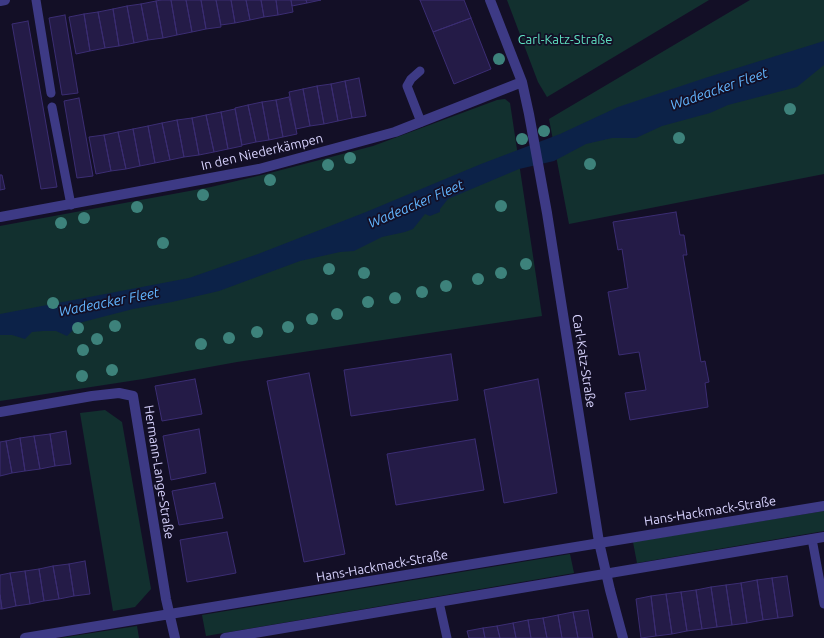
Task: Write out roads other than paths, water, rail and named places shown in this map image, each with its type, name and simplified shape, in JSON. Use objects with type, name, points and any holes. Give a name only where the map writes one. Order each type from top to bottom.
[{"type":"street","points":[[0,1],[5,0]]},
{"type":"street","name":"Carl-Katz-Straße","points":[[490,0],[522,82],[533,132],[600,542]]},
{"type":"street","name":"In den Niederkämpen","points":[[0,217],[259,169],[395,132],[522,82]]},
{"type":"street","name":"Hermann-Lange-Straße","points":[[0,412],[92,396],[119,394],[134,396],[165,592],[170,615]]},
{"type":"street","name":"Hans-Hackmack-Straße","points":[[25,638],[824,506]]},
{"type":"street","points":[[225,638],[824,537]]},
{"type":"street","points":[[600,542],[606,574],[623,638]]},
{"type":"street","points":[[170,615],[175,638]]},
{"type":"lane","points":[[36,0],[51,93]]},
{"type":"lane","points":[[420,71],[411,79],[407,86],[420,122]]},
{"type":"lane","points":[[52,107],[71,204]]},
{"type":"lane","points":[[812,539],[824,604]]},
{"type":"lane","points":[[439,602],[447,638]]},
{"type":"water","name":"Wadeacker Fleet","points":[[824,41],[824,65],[797,87],[728,105],[710,113],[662,126],[636,138],[612,138],[586,144],[554,161],[519,169],[448,199],[440,209],[440,212],[430,216],[425,214],[413,229],[382,237],[354,251],[340,252],[300,261],[219,291],[133,309],[75,324],[73,330],[67,336],[56,331],[32,332],[25,339],[12,335],[0,335],[0,314],[189,278],[258,254],[366,212],[481,164],[560,134],[618,107]]}]
